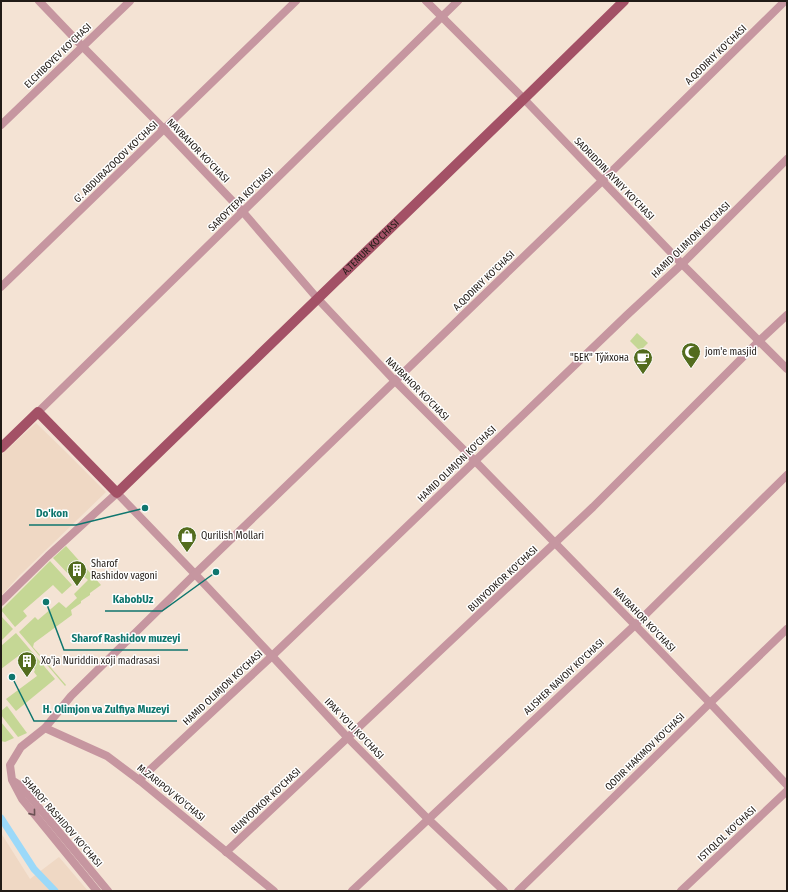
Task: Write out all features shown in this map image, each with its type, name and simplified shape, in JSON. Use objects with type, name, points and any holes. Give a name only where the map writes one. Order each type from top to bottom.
[{"type":"main road","name":"A.TEMUR KO'CHASI","points":[[117,493],[624,1]]},
{"type":"main road","points":[[1,448],[38,412],[117,493]]},
{"type":"street","name":"NAVBAHOR KO'CHASI","points":[[39,1],[243,212],[317,298],[395,382],[475,461],[710,702],[787,785]]},
{"type":"street","name":"ELCHIBOYEV KO'CHASI","points":[[1,125],[130,1]]},
{"type":"street","name":"G'. ABDURAZOQOV KO'CHASI","points":[[1,287],[296,1]]},
{"type":"street","name":"SADRIDDIN AYNIY KO'CHASI","points":[[426,1],[524,99],[682,264],[760,341],[787,370]]},
{"type":"street","name":"SAROYTEPA KO'CHASI","points":[[38,412],[458,1]]},
{"type":"street","name":"A.QODIRIY KO'CHASI","points":[[195,574],[602,181],[785,1]]},
{"type":"street","name":"HAMID OLIMJON KO'CHASI","points":[[139,780],[272,656],[682,264],[787,159]]},
{"type":"street","name":"BUNYODKOR KO'CHASI","points":[[226,852],[594,507],[787,315]]},
{"type":"street","name":"ALISHER NAVOIY KO'CHASI","points":[[352,891],[635,625],[787,475]]},
{"type":"street","name":"IPAK YO'LI KO'CHASI","points":[[117,493],[348,738],[428,819],[504,891]]},
{"type":"street","points":[[1,602],[49,555],[117,493]]},
{"type":"street","name":"SHAROF RASHIDOV KO'CHASI","points":[[108,891],[21,786],[12,780],[10,765],[21,747],[45,728],[71,696],[195,574]]},
{"type":"street","name":"QODIR HAKIMOV KO'CHASI","points":[[518,891],[710,702],[787,629]]},
{"type":"street","name":"M.ZARIPOV KO'CHASI","points":[[45,728],[108,756],[274,891]]},
{"type":"street","points":[[12,780],[22,799],[98,891]]},
{"type":"street","name":"ISTIQLOL KO'CHASI","points":[[681,891],[787,791]]},
{"type":"shaded area","points":[[36,423],[106,492],[19,576],[1,596],[1,455]]},
{"type":"shaded area","points":[[1,833],[30,879],[59,857],[88,891],[1,891]]},
{"type":"green space","points":[[637,333],[648,343],[640,351],[630,341]]},
{"type":"green space","points":[[66,546],[101,585],[71,610],[72,615],[34,643],[33,647],[66,685],[65,686],[19,632],[35,617],[38,620],[59,602],[66,608],[77,598],[74,594],[88,580],[82,575],[75,581],[53,558]]},
{"type":"green space","points":[[50,561],[72,585],[62,594],[53,585],[23,611],[27,616],[15,627],[1,610]]},
{"type":"green space","points":[[1,616],[13,629],[1,641]]},
{"type":"green space","points":[[16,633],[55,679],[16,711],[6,699],[37,676],[34,672],[35,670],[32,664],[21,654],[1,669],[1,646]]},
{"type":"green space","points":[[7,706],[27,733],[18,737],[1,715],[1,711]]},
{"type":"green space","points":[[1,722],[14,738],[5,742],[1,741]]},
{"type":"waterway","points":[[1,818],[34,869],[55,891]]},
{"type":"place","name":"jom'e masjid","points":[[691,369]]},
{"type":"place","name":"\"БЕК\" Тўйхона","points":[[643,375]]},
{"type":"place","name":"Do'kon","points":[[145,508]]},
{"type":"place","name":"Qurilish Mollari","points":[[187,553]]},
{"type":"place","name":"KabobUz","points":[[216,572]]},
{"type":"place","name":"Sharof Rashidov vagoni","points":[[77,587]]},
{"type":"place","name":"Sharof Rashidov muzeyi","points":[[46,602]]},
{"type":"place","name":"H. Olimjon va Zulfiya Muzeyi","points":[[12,677]]},
{"type":"place","name":"Xo'ja Nuriddin xoji madrasasi","points":[[27,678]]}]
